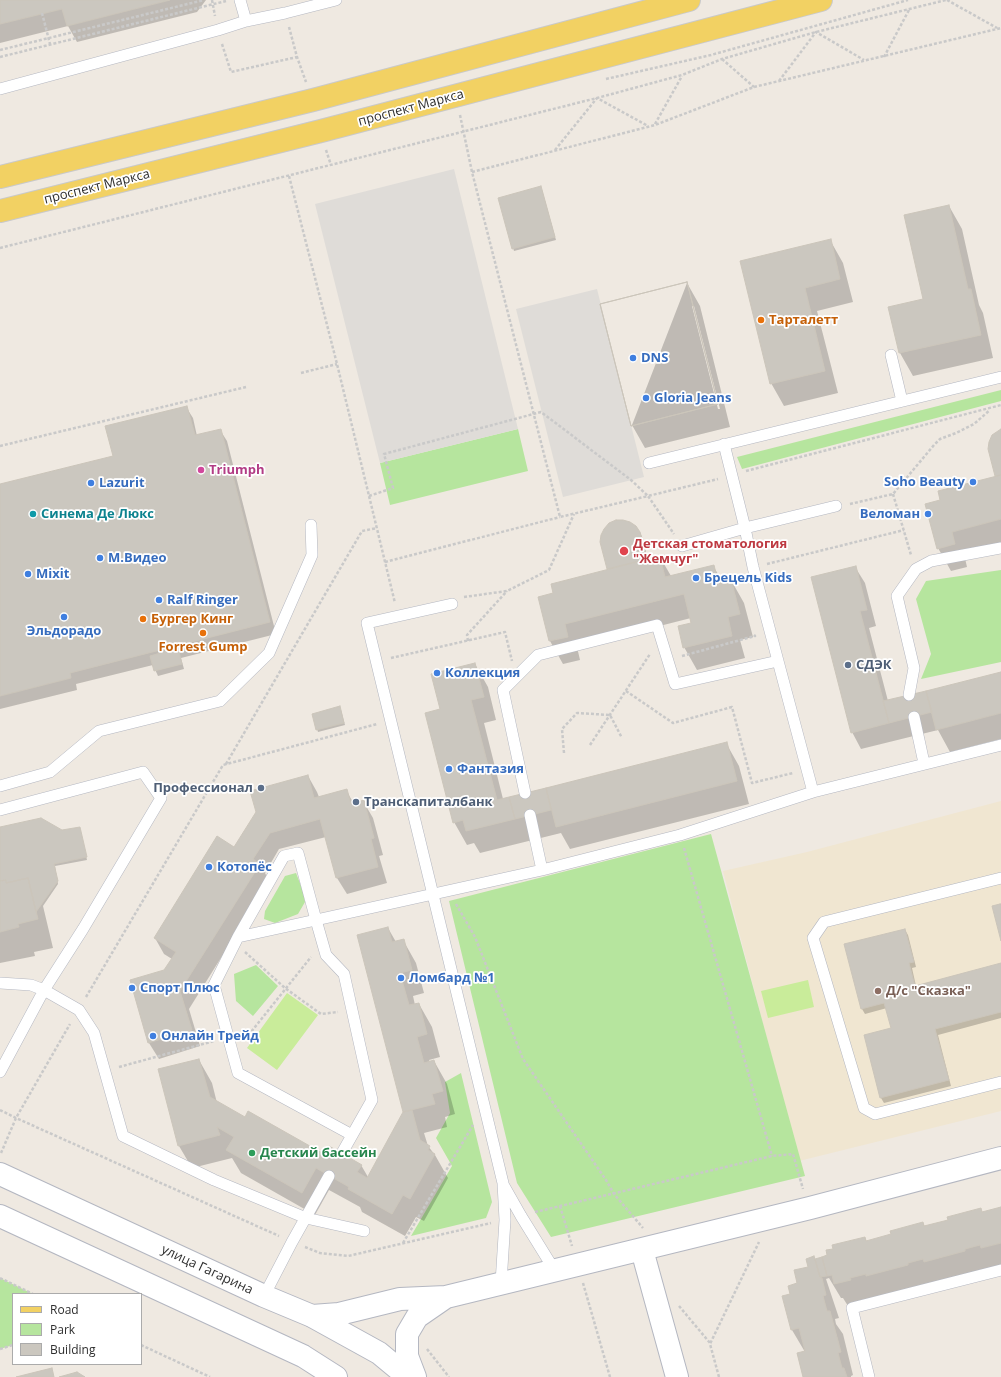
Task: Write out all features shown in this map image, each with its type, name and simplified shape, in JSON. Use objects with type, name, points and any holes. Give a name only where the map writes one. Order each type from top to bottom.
[{"type":"main road","points":[[0,177],[313,100],[689,0]]},
{"type":"main road","name":"проспект Маркса","points":[[0,211],[321,131],[821,0]]},
{"type":"street","points":[[312,1316],[338,1314],[400,1299],[446,1297],[810,1208],[1001,1158]]},
{"type":"street","name":"улица Гагарина","points":[[0,1174],[264,1296],[312,1316],[379,1353],[408,1377]]},
{"type":"street","points":[[0,1216],[303,1356],[336,1377]]},
{"type":"street","points":[[649,1248],[677,1377]]},
{"type":"street","points":[[415,1377],[407,1356],[407,1334],[417,1317],[446,1297]]},
{"type":"lane","points":[[240,0],[246,21]]},
{"type":"lane","points":[[0,89],[218,30],[246,21],[336,0]]},
{"type":"lane","points":[[891,355],[902,401]]},
{"type":"lane","points":[[649,463],[1001,377]]},
{"type":"lane","points":[[724,444],[753,567],[813,792]]},
{"type":"lane","points":[[682,546],[745,528],[836,506]]},
{"type":"lane","points":[[0,786],[50,772],[99,731],[220,701],[269,653],[312,555],[311,525]]},
{"type":"lane","points":[[909,695],[914,668],[897,596],[916,569],[931,561],[1001,548]]},
{"type":"lane","points":[[452,604],[367,623],[503,1183],[505,1220],[500,1283]]},
{"type":"lane","points":[[525,793],[503,690],[538,654],[657,625],[675,684],[778,661]]},
{"type":"lane","points":[[914,717],[924,763]]},
{"type":"lane","points":[[237,940],[316,920],[542,870],[680,835],[813,792],[924,763],[1001,745]]},
{"type":"lane","points":[[0,810],[143,772],[161,798],[83,929],[44,990],[0,1072]]},
{"type":"lane","points":[[530,815],[542,870]]},
{"type":"lane","points":[[342,1153],[372,1100],[344,974],[326,955],[298,854],[284,856],[237,940],[214,985],[238,1073],[352,1135]]},
{"type":"lane","points":[[1001,878],[824,922],[813,938],[864,1108],[875,1114],[1001,1082]]},
{"type":"lane","points":[[0,983],[31,985],[44,990],[79,1010],[94,1033],[123,1136],[214,1180],[306,1218],[364,1230]]},
{"type":"lane","points":[[264,1296],[329,1176]]},
{"type":"lane","points":[[503,1183],[521,1216],[555,1271]]},
{"type":"lane","points":[[869,1377],[852,1308],[1001,1270]]},
{"type":"path","points":[[0,50],[204,0]]},
{"type":"path","points":[[212,0],[218,30],[231,72],[297,57]]},
{"type":"path","points":[[0,57],[228,0]]},
{"type":"path","points":[[604,80],[711,55],[908,0]]},
{"type":"path","points":[[0,248],[597,98],[682,75],[722,59],[816,32],[910,8],[947,0],[997,29]]},
{"type":"path","points":[[884,57],[910,8]]},
{"type":"path","points":[[42,13],[50,44]]},
{"type":"path","points":[[472,172],[655,125],[754,87],[1001,28]]},
{"type":"path","points":[[816,32],[864,60]]},
{"type":"path","points":[[780,81],[816,32]]},
{"type":"path","points":[[722,59],[754,87]]},
{"type":"path","points":[[655,125],[682,75]]},
{"type":"path","points":[[597,98],[648,126]]},
{"type":"path","points":[[556,150],[597,98]]},
{"type":"path","points":[[459,113],[472,172],[560,517]]},
{"type":"path","points":[[289,176],[337,364],[398,616]]},
{"type":"path","points":[[301,373],[337,364]]},
{"type":"path","points":[[0,446],[246,387]]},
{"type":"path","points":[[385,562],[732,475],[1001,405]]},
{"type":"path","points":[[836,506],[893,494],[940,439],[974,424],[992,408]]},
{"type":"path","points":[[369,496],[393,488],[384,454],[541,412],[630,480],[648,496],[682,546]]},
{"type":"path","points":[[893,494],[916,569]]},
{"type":"path","points":[[452,604],[459,598],[507,591],[549,570],[574,514]]},
{"type":"path","points":[[226,764],[362,531],[377,528]]},
{"type":"path","points":[[753,567],[904,530]]},
{"type":"path","points":[[468,641],[466,636],[507,591]]},
{"type":"path","points":[[590,745],[649,654],[665,650],[680,656],[755,636],[753,629]]},
{"type":"path","points":[[376,662],[505,632],[516,677]]},
{"type":"path","points":[[626,691],[673,723],[732,707],[752,783],[808,770]]},
{"type":"path","points":[[564,753],[562,729],[578,713],[610,715]]},
{"type":"path","points":[[610,715],[622,738]]},
{"type":"path","points":[[0,1156],[16,1118],[222,765],[391,720]]},
{"type":"path","points":[[680,835],[772,1156]]},
{"type":"path","points":[[449,891],[475,936],[523,1059],[606,1180],[649,1248]]},
{"type":"path","points":[[237,940],[285,988],[322,1014],[352,1010]]},
{"type":"path","points":[[0,1110],[292,1242],[320,1253],[348,1256],[505,1220]]},
{"type":"path","points":[[403,1243],[476,1118]]},
{"type":"path","points":[[521,1216],[772,1156],[793,1154],[810,1208]]},
{"type":"path","points":[[560,1206],[610,1377]]},
{"type":"path","points":[[710,1344],[759,1241]]},
{"type":"path","points":[[0,1278],[31,1293]]},
{"type":"path","points":[[678,1305],[710,1344],[719,1377]]},
{"type":"path","points":[[423,1344],[449,1377]]},
{"type":"path","points":[[0,1349],[12,1345]]},
{"type":"path","points":[[142,1345],[210,1377]]},
{"type":"shaded area","points":[[454,169],[518,429],[380,463],[315,204]]},
{"type":"shaded area","points":[[597,289],[644,477],[563,497],[516,309]]},
{"type":"shaded area","name":"Д/с \"Сказка\"","points":[[1001,801],[1001,1111],[799,1161],[723,871],[807,852]]},
{"type":"green space","points":[[1001,390],[1001,401],[742,469],[737,457]]},
{"type":"green space","points":[[518,429],[528,471],[390,505],[380,463]]},
{"type":"green space","points":[[1001,570],[1001,662],[921,679],[931,654],[916,599],[926,581]]},
{"type":"green space","points":[[711,834],[805,1176],[551,1237],[517,1183],[449,901]]},
{"type":"green space","points":[[296,873],[303,891],[305,902],[298,914],[275,923],[264,919],[265,911],[285,876]]},
{"type":"green space","points":[[256,965],[278,986],[253,1016],[236,1001],[234,974]]},
{"type":"green space","points":[[808,980],[814,1007],[768,1018],[761,991]]},
{"type":"green space","points":[[287,993],[318,1015],[277,1070],[247,1048]]},
{"type":"green space","points":[[461,1073],[492,1202],[486,1218],[411,1236],[452,1166],[436,1138],[450,1113],[445,1082]]},
{"type":"green space","points":[[0,1278],[31,1293],[12,1293],[12,1345],[0,1349]]},
{"type":"building","points":[[0,0],[170,0],[67,26],[62,9],[0,24]]},
{"type":"building","points":[[541,186],[555,237],[512,249],[498,198]]},
{"type":"building","points":[[949,205],[968,289],[971,289],[981,335],[899,353],[888,307],[923,299],[904,215]]},
{"type":"building","points":[[831,239],[840,279],[805,288],[825,371],[770,384],[740,261]]},
{"type":"building","points":[[687,282],[718,404],[631,426],[600,304]]},
{"type":"building","points":[[687,282],[718,404],[631,426],[600,304]]},
{"type":"building","points":[[187,406],[195,435],[221,429],[270,622],[70,673],[71,678],[0,696],[0,484],[113,456],[105,426]]},
{"type":"building","points":[[1001,429],[1001,475],[995,476],[988,449],[992,435]]},
{"type":"building","points":[[1001,475],[1001,519],[952,532],[955,544],[937,549],[925,504],[940,500],[938,491]]},
{"type":"building","name":"Детская стоматология \"Жемчуг\"","points":[[616,520],[630,522],[636,526],[640,532],[647,559],[607,569],[600,542],[601,535],[609,523]]},
{"type":"building","points":[[660,556],[665,577],[714,565],[718,582],[731,579],[740,614],[728,617],[732,636],[683,648],[678,626],[691,623],[684,594],[565,624],[568,637],[549,641],[538,597],[553,593],[551,584]]},
{"type":"building","points":[[856,566],[867,610],[860,611],[889,723],[851,733],[811,577]]},
{"type":"building","points":[[178,648],[182,664],[154,671],[150,656]]},
{"type":"building","points":[[475,663],[484,697],[471,700],[497,800],[509,797],[515,819],[466,831],[463,820],[453,823],[425,713],[440,709],[431,674]]},
{"type":"building","points":[[1001,672],[1001,713],[936,730],[926,691]]},
{"type":"building","points":[[926,691],[932,712],[889,723],[883,701]]},
{"type":"building","points":[[340,706],[344,723],[316,730],[312,714]]},
{"type":"building","points":[[727,742],[737,781],[556,827],[546,788]]},
{"type":"building","points":[[308,775],[314,798],[347,789],[351,804],[364,800],[374,838],[371,839],[378,867],[336,878],[320,819],[270,833],[253,859],[260,864],[180,991],[192,1030],[148,1043],[130,980],[164,970],[176,952],[154,938],[217,836],[234,847],[256,812],[250,791]]},
{"type":"building","points":[[546,788],[551,810],[515,819],[509,797]]},
{"type":"building","points":[[41,818],[62,830],[80,827],[87,857],[54,864],[58,881],[36,912],[28,878],[6,883],[6,880],[0,881],[0,827]]},
{"type":"building","points":[[28,878],[38,919],[18,924],[19,927],[0,932],[0,881],[6,880],[6,883]]},
{"type":"building","points":[[1001,904],[1001,941],[992,906]]},
{"type":"building","points":[[388,927],[392,942],[404,939],[412,970],[400,973],[409,1005],[419,1003],[427,1034],[417,1037],[424,1063],[434,1060],[443,1091],[432,1094],[435,1104],[403,1112],[357,935]]},
{"type":"building","points":[[905,929],[914,962],[909,963],[915,986],[1001,963],[1001,1012],[935,1029],[949,1080],[880,1098],[864,1035],[891,1028],[884,1003],[861,1009],[844,944]]},
{"type":"building","points":[[199,1059],[210,1097],[245,1117],[248,1111],[324,1154],[329,1146],[362,1165],[357,1172],[367,1178],[403,1112],[412,1110],[420,1140],[430,1146],[428,1150],[435,1154],[410,1199],[403,1195],[392,1214],[348,1189],[349,1187],[316,1168],[302,1193],[226,1150],[234,1137],[217,1127],[220,1135],[178,1146],[158,1069]]},
{"type":"building","points":[[1001,1207],[1001,1243],[981,1248],[980,1245],[965,1249],[965,1251],[924,1262],[923,1259],[908,1263],[908,1265],[866,1276],[866,1274],[850,1278],[851,1280],[834,1284],[832,1275],[827,1276],[822,1257],[827,1255],[826,1250],[833,1249],[832,1245],[865,1237],[866,1241],[891,1234],[890,1231],[923,1222],[924,1226],[948,1220],[947,1217],[981,1208],[982,1212]]},
{"type":"building","points":[[814,1256],[820,1277],[822,1278],[826,1295],[823,1296],[827,1311],[830,1311],[841,1352],[838,1353],[842,1368],[844,1368],[847,1377],[803,1377],[797,1353],[805,1351],[799,1328],[791,1330],[782,1296],[790,1294],[788,1286],[797,1283],[794,1270],[808,1267],[806,1259]]},
{"type":"building","points":[[822,1257],[827,1276],[820,1277],[815,1259]]},
{"type":"building","points":[[52,1368],[54,1377],[16,1377]]},
{"type":"building","points":[[77,1372],[85,1377],[59,1377]]},
{"type":"place","name":"Тарталетт","points":[[761,320]]},
{"type":"place","name":"DNS","points":[[633,358]]},
{"type":"place","name":"Gloria Jeans","points":[[646,398]]},
{"type":"place","name":"Triumph","points":[[201,470]]},
{"type":"place","name":"Soho Beauty","points":[[973,482]]},
{"type":"place","name":"Lazurit","points":[[91,483]]},
{"type":"place","name":"Синема Де Люкс","points":[[33,514]]},
{"type":"place","name":"Веломан","points":[[928,514]]},
{"type":"place","name":"Детская стоматология \"Жемчуг\"","points":[[624,551]]},
{"type":"place","name":"М.Видео","points":[[100,558]]},
{"type":"place","name":"Mixit","points":[[28,574]]},
{"type":"place","name":"Брецель Kids","points":[[696,578]]},
{"type":"place","name":"Ralf Ringer","points":[[159,600]]},
{"type":"place","name":"Эльдорадо","points":[[64,617]]},
{"type":"place","name":"Бургер Кинг","points":[[143,619]]},
{"type":"place","name":"Forrest Gump","points":[[203,633]]},
{"type":"place","name":"СДЭК","points":[[848,665]]},
{"type":"place","name":"Коллекция","points":[[437,673]]},
{"type":"place","name":"Фантазия","points":[[449,769]]},
{"type":"place","name":"Профессионал","points":[[261,788]]},
{"type":"place","name":"Транскапиталбанк","points":[[356,802]]},
{"type":"place","name":"Котопёс","points":[[209,867]]},
{"type":"place","name":"Ломбард №1","points":[[401,978]]},
{"type":"place","name":"Спорт Плюс","points":[[132,988]]},
{"type":"place","name":"Д/с \"Сказка\"","points":[[878,991]]},
{"type":"place","name":"Онлайн Трейд","points":[[153,1036]]},
{"type":"place","name":"Детский бассейн","points":[[252,1153]]}]
